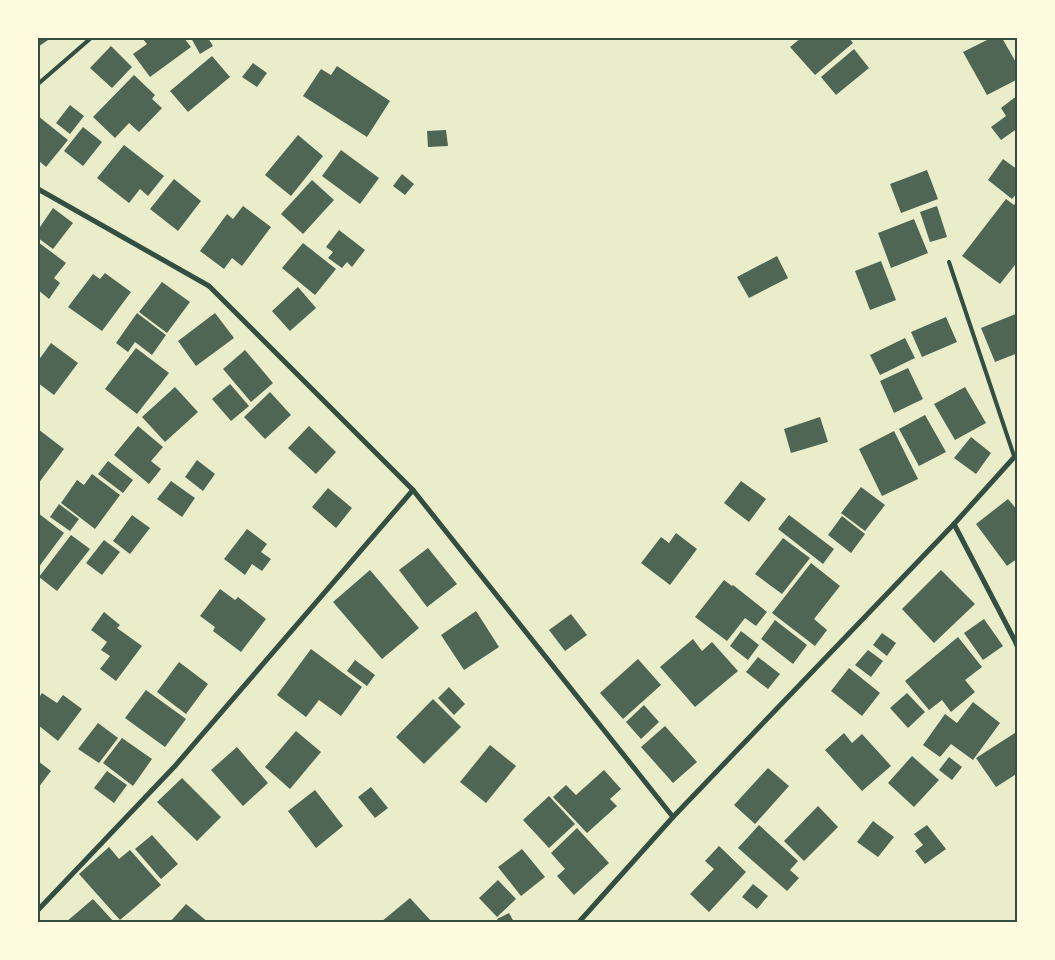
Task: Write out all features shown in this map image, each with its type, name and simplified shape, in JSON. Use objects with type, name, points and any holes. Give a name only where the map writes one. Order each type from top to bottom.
[{"type":"street","points":[[38,189],[209,286],[414,490],[673,817]]},
{"type":"street","points":[[579,922],[673,817],[954,524],[1016,454]]},
{"type":"street","points":[[38,910],[175,766],[414,490]]},
{"type":"street","points":[[954,524],[1018,648]]},
{"type":"lane","points":[[38,84],[91,38]]},
{"type":"lane","points":[[949,262],[1016,454]]},
{"type":"building","points":[[38,38],[51,38],[38,47]]},
{"type":"building","points":[[142,38],[184,38],[191,47],[150,77],[133,54],[147,44]]},
{"type":"building","points":[[191,38],[208,38],[213,46],[200,54]]},
{"type":"building","points":[[801,38],[849,38],[853,43],[815,75],[790,47]]},
{"type":"building","points":[[991,38],[1002,38],[1018,66],[1018,79],[987,95],[963,52]]},
{"type":"building","points":[[111,46],[132,67],[112,88],[90,68]]},
{"type":"building","points":[[854,49],[869,68],[836,95],[821,77]]},
{"type":"building","points":[[212,56],[230,77],[188,112],[170,91]]},
{"type":"building","points":[[253,63],[267,73],[257,87],[242,77]]},
{"type":"building","points":[[337,66],[390,101],[367,137],[303,96],[321,69],[331,75]]},
{"type":"building","points":[[134,75],[155,95],[152,99],[162,108],[139,132],[129,123],[115,138],[93,117]]},
{"type":"building","points":[[1018,95],[1018,128],[1001,140],[991,127],[1006,116],[1001,108]]},
{"type":"building","points":[[70,105],[84,116],[70,134],[56,123]]},
{"type":"building","points":[[38,116],[68,140],[46,167],[38,160]]},
{"type":"building","points":[[83,127],[102,142],[83,166],[64,151]]},
{"type":"building","points":[[446,130],[448,146],[428,147],[427,131]]},
{"type":"building","points":[[298,135],[323,156],[291,196],[265,175]]},
{"type":"building","points":[[124,145],[164,176],[148,196],[140,189],[129,203],[97,178]]},
{"type":"building","points":[[341,150],[379,178],[360,204],[322,176]]},
{"type":"building","points":[[1003,159],[1018,170],[1018,192],[1012,199],[988,180]]},
{"type":"building","points":[[927,170],[938,199],[901,213],[890,184]]},
{"type":"building","points":[[402,174],[414,184],[405,195],[393,186]]},
{"type":"building","points":[[174,179],[201,201],[178,231],[150,209]]},
{"type":"building","points":[[312,180],[334,200],[303,234],[281,214]]},
{"type":"building","points":[[1006,199],[1014,205],[1018,200],[1018,261],[1000,284],[962,256]]},
{"type":"building","points":[[243,206],[271,227],[242,266],[232,258],[224,269],[200,251],[227,214],[233,219]]},
{"type":"building","points":[[937,206],[947,237],[930,242],[920,212]]},
{"type":"building","points":[[53,208],[73,223],[53,249],[38,238],[38,230]]},
{"type":"building","points":[[914,219],[928,253],[891,268],[878,233]]},
{"type":"building","points":[[339,230],[365,250],[352,267],[347,262],[342,268],[328,258],[333,252],[326,247]]},
{"type":"building","points":[[38,242],[66,263],[54,278],[60,283],[49,299],[38,290]]},
{"type":"building","points":[[303,243],[336,269],[315,295],[282,268]]},
{"type":"building","points":[[777,256],[788,278],[749,298],[737,277]]},
{"type":"building","points":[[881,261],[896,300],[870,310],[855,271]]},
{"type":"building","points":[[105,273],[131,292],[102,331],[68,307],[93,274],[100,279]]},
{"type":"building","points":[[162,282],[190,302],[167,333],[139,312]]},
{"type":"building","points":[[298,287],[316,308],[290,331],[272,311]]},
{"type":"building","points":[[137,313],[166,335],[152,355],[135,342],[128,352],[116,343]]},
{"type":"building","points":[[215,313],[234,338],[196,366],[178,341]]},
{"type":"building","points":[[1018,313],[1018,353],[995,362],[981,328]]},
{"type":"building","points":[[946,317],[957,342],[922,357],[911,332]]},
{"type":"building","points":[[905,338],[915,358],[880,375],[870,355]]},
{"type":"building","points":[[51,343],[78,363],[54,395],[38,383],[38,361]]},
{"type":"building","points":[[136,348],[169,373],[137,414],[105,389]]},
{"type":"building","points":[[245,350],[273,383],[251,402],[223,369]]},
{"type":"building","points":[[908,368],[923,399],[894,413],[880,381]]},
{"type":"building","points":[[230,384],[249,406],[231,421],[212,399]]},
{"type":"building","points":[[175,387],[198,412],[165,442],[142,417]]},
{"type":"building","points":[[965,387],[986,423],[955,440],[934,404]]},
{"type":"building","points":[[270,392],[291,415],[265,439],[244,417]]},
{"type":"building","points":[[925,415],[946,452],[919,466],[899,429]]},
{"type":"building","points":[[820,417],[828,442],[791,453],[784,429]]},
{"type":"building","points":[[138,426],[163,447],[151,461],[161,469],[149,484],[114,455]]},
{"type":"building","points":[[309,426],[336,452],[316,474],[288,448]]},
{"type":"building","points":[[38,429],[64,449],[38,484]]},
{"type":"building","points":[[894,431],[918,479],[882,496],[859,449]]},
{"type":"building","points":[[971,437],[991,453],[976,474],[954,458]]},
{"type":"building","points":[[197,460],[215,474],[203,491],[185,477]]},
{"type":"building","points":[[108,461],[133,480],[123,493],[98,474]]},
{"type":"building","points":[[92,474],[120,495],[95,529],[61,503],[77,480],[84,485]]},
{"type":"building","points":[[171,481],[195,498],[182,517],[157,499]]},
{"type":"building","points":[[741,481],[766,499],[749,522],[724,503]]},
{"type":"building","points":[[861,487],[885,505],[865,531],[841,513]]},
{"type":"building","points":[[328,488],[352,508],[336,528],[312,507]]},
{"type":"building","points":[[1008,499],[1018,511],[1018,558],[1007,566],[976,524]]},
{"type":"building","points":[[59,504],[79,519],[70,531],[50,517]]},
{"type":"building","points":[[38,513],[64,533],[38,568]]},
{"type":"building","points":[[132,515],[150,528],[130,554],[113,541]]},
{"type":"building","points":[[789,515],[834,549],[823,564],[778,529]]},
{"type":"building","points":[[842,516],[865,534],[851,553],[828,535]]},
{"type":"building","points":[[247,529],[267,544],[261,552],[271,559],[262,571],[252,564],[245,575],[224,559]]},
{"type":"building","points":[[676,533],[697,549],[670,585],[641,563],[661,537],[669,543]]},
{"type":"building","points":[[71,535],[90,549],[57,591],[39,577]]},
{"type":"building","points":[[783,538],[810,558],[782,594],[755,574]]},
{"type":"building","points":[[104,540],[120,552],[102,575],[86,563]]},
{"type":"building","points":[[428,548],[457,584],[427,607],[399,570]]},
{"type":"building","points":[[811,563],[840,586],[814,619],[827,630],[815,646],[772,613]]},
{"type":"building","points":[[370,570],[419,628],[382,659],[333,602]]},
{"type":"building","points":[[941,570],[975,604],[934,643],[902,609]]},
{"type":"building","points":[[724,580],[767,612],[756,626],[745,618],[727,641],[695,617]]},
{"type":"building","points":[[220,589],[235,600],[238,597],[266,619],[241,652],[213,631],[215,627],[200,616]]},
{"type":"building","points":[[476,611],[499,647],[464,670],[441,635]]},
{"type":"building","points":[[104,612],[120,625],[117,628],[142,646],[116,681],[100,669],[110,656],[101,650],[107,642],[91,630]]},
{"type":"building","points":[[571,614],[587,635],[565,651],[549,630]]},
{"type":"building","points":[[984,619],[1003,646],[983,660],[964,633]]},
{"type":"building","points":[[775,620],[807,645],[793,664],[761,639]]},
{"type":"building","points":[[741,631],[759,645],[748,660],[730,646]]},
{"type":"building","points":[[882,633],[896,643],[887,656],[873,645]]},
{"type":"building","points":[[958,637],[982,667],[965,680],[975,692],[951,712],[942,700],[929,710],[905,681]]},
{"type":"building","points":[[693,639],[702,651],[712,642],[738,671],[695,707],[660,667]]},
{"type":"building","points":[[311,649],[362,687],[341,716],[319,700],[306,717],[277,695]]},
{"type":"building","points":[[868,650],[883,661],[871,677],[855,665]]},
{"type":"building","points":[[758,657],[780,674],[768,689],[746,672]]},
{"type":"building","points":[[638,659],[661,685],[623,719],[600,693]]},
{"type":"building","points":[[355,660],[375,675],[367,686],[347,671]]},
{"type":"building","points":[[179,662],[208,684],[186,714],[157,692]]},
{"type":"building","points":[[849,668],[880,693],[862,716],[831,691]]},
{"type":"building","points":[[449,687],[465,704],[454,715],[438,698]]},
{"type":"building","points":[[146,690],[186,719],[165,747],[125,718]]},
{"type":"building","points":[[42,693],[57,703],[63,695],[82,709],[58,741],[38,725],[38,699]]},
{"type":"building","points":[[907,693],[925,712],[908,728],[890,708]]},
{"type":"building","points":[[433,699],[461,727],[424,764],[396,737]]},
{"type":"building","points":[[973,702],[1000,723],[973,760],[951,744],[940,757],[923,745],[945,714],[957,723]]},
{"type":"building","points":[[644,705],[659,722],[641,739],[626,722]]},
{"type":"building","points":[[98,723],[118,738],[99,763],[78,749]]},
{"type":"building","points":[[665,726],[697,762],[673,783],[641,747]]},
{"type":"building","points":[[296,731],[321,752],[290,789],[265,767]]},
{"type":"building","points":[[1018,731],[1018,773],[996,787],[976,758]]},
{"type":"building","points":[[844,733],[852,743],[862,734],[891,766],[862,791],[825,750]]},
{"type":"building","points":[[122,738],[152,759],[133,786],[103,763]]},
{"type":"building","points":[[490,745],[516,766],[486,803],[460,782]]},
{"type":"building","points":[[237,747],[268,783],[243,806],[211,770]]},
{"type":"building","points":[[912,756],[939,780],[914,807],[888,783]]},
{"type":"building","points":[[949,757],[962,767],[952,780],[939,770]]},
{"type":"building","points":[[38,761],[51,771],[38,788]]},
{"type":"building","points":[[768,768],[789,786],[755,824],[734,805]]},
{"type":"building","points":[[604,770],[621,789],[610,799],[617,806],[587,833],[553,797],[566,785],[576,795]]},
{"type":"building","points":[[107,771],[127,785],[114,803],[94,788]]},
{"type":"building","points":[[182,778],[221,817],[197,841],[157,802]]},
{"type":"building","points":[[371,787],[388,808],[375,818],[358,797]]},
{"type":"building","points":[[315,790],[343,826],[316,848],[288,811]]},
{"type":"building","points":[[549,796],[575,824],[549,848],[523,820]]},
{"type":"building","points":[[818,806],[838,827],[804,861],[784,841]]},
{"type":"building","points":[[873,821],[894,837],[878,857],[857,842]]},
{"type":"building","points":[[759,825],[798,861],[790,870],[799,878],[787,891],[738,848]]},
{"type":"building","points":[[927,825],[946,849],[925,864],[915,851],[923,845],[914,834]]},
{"type":"building","points":[[577,828],[609,863],[574,895],[557,876],[565,869],[551,853]]},
{"type":"building","points":[[152,835],[178,864],[161,879],[135,849]]},
{"type":"building","points":[[719,846],[746,872],[709,912],[690,894],[714,869],[705,861]]},
{"type":"building","points":[[109,847],[119,859],[130,850],[161,885],[120,920],[79,874]]},
{"type":"building","points":[[522,849],[545,877],[521,896],[498,867]]},
{"type":"building","points":[[498,880],[516,899],[497,917],[479,898]]},
{"type":"building","points":[[753,884],[768,896],[757,909],[742,897]]},
{"type":"building","points":[[410,898],[432,922],[381,922]]},
{"type":"building","points":[[93,899],[114,922],[66,922]]},
{"type":"building","points":[[186,904],[208,922],[170,922]]},
{"type":"building","points":[[509,913],[514,922],[499,922],[497,919]]}]
